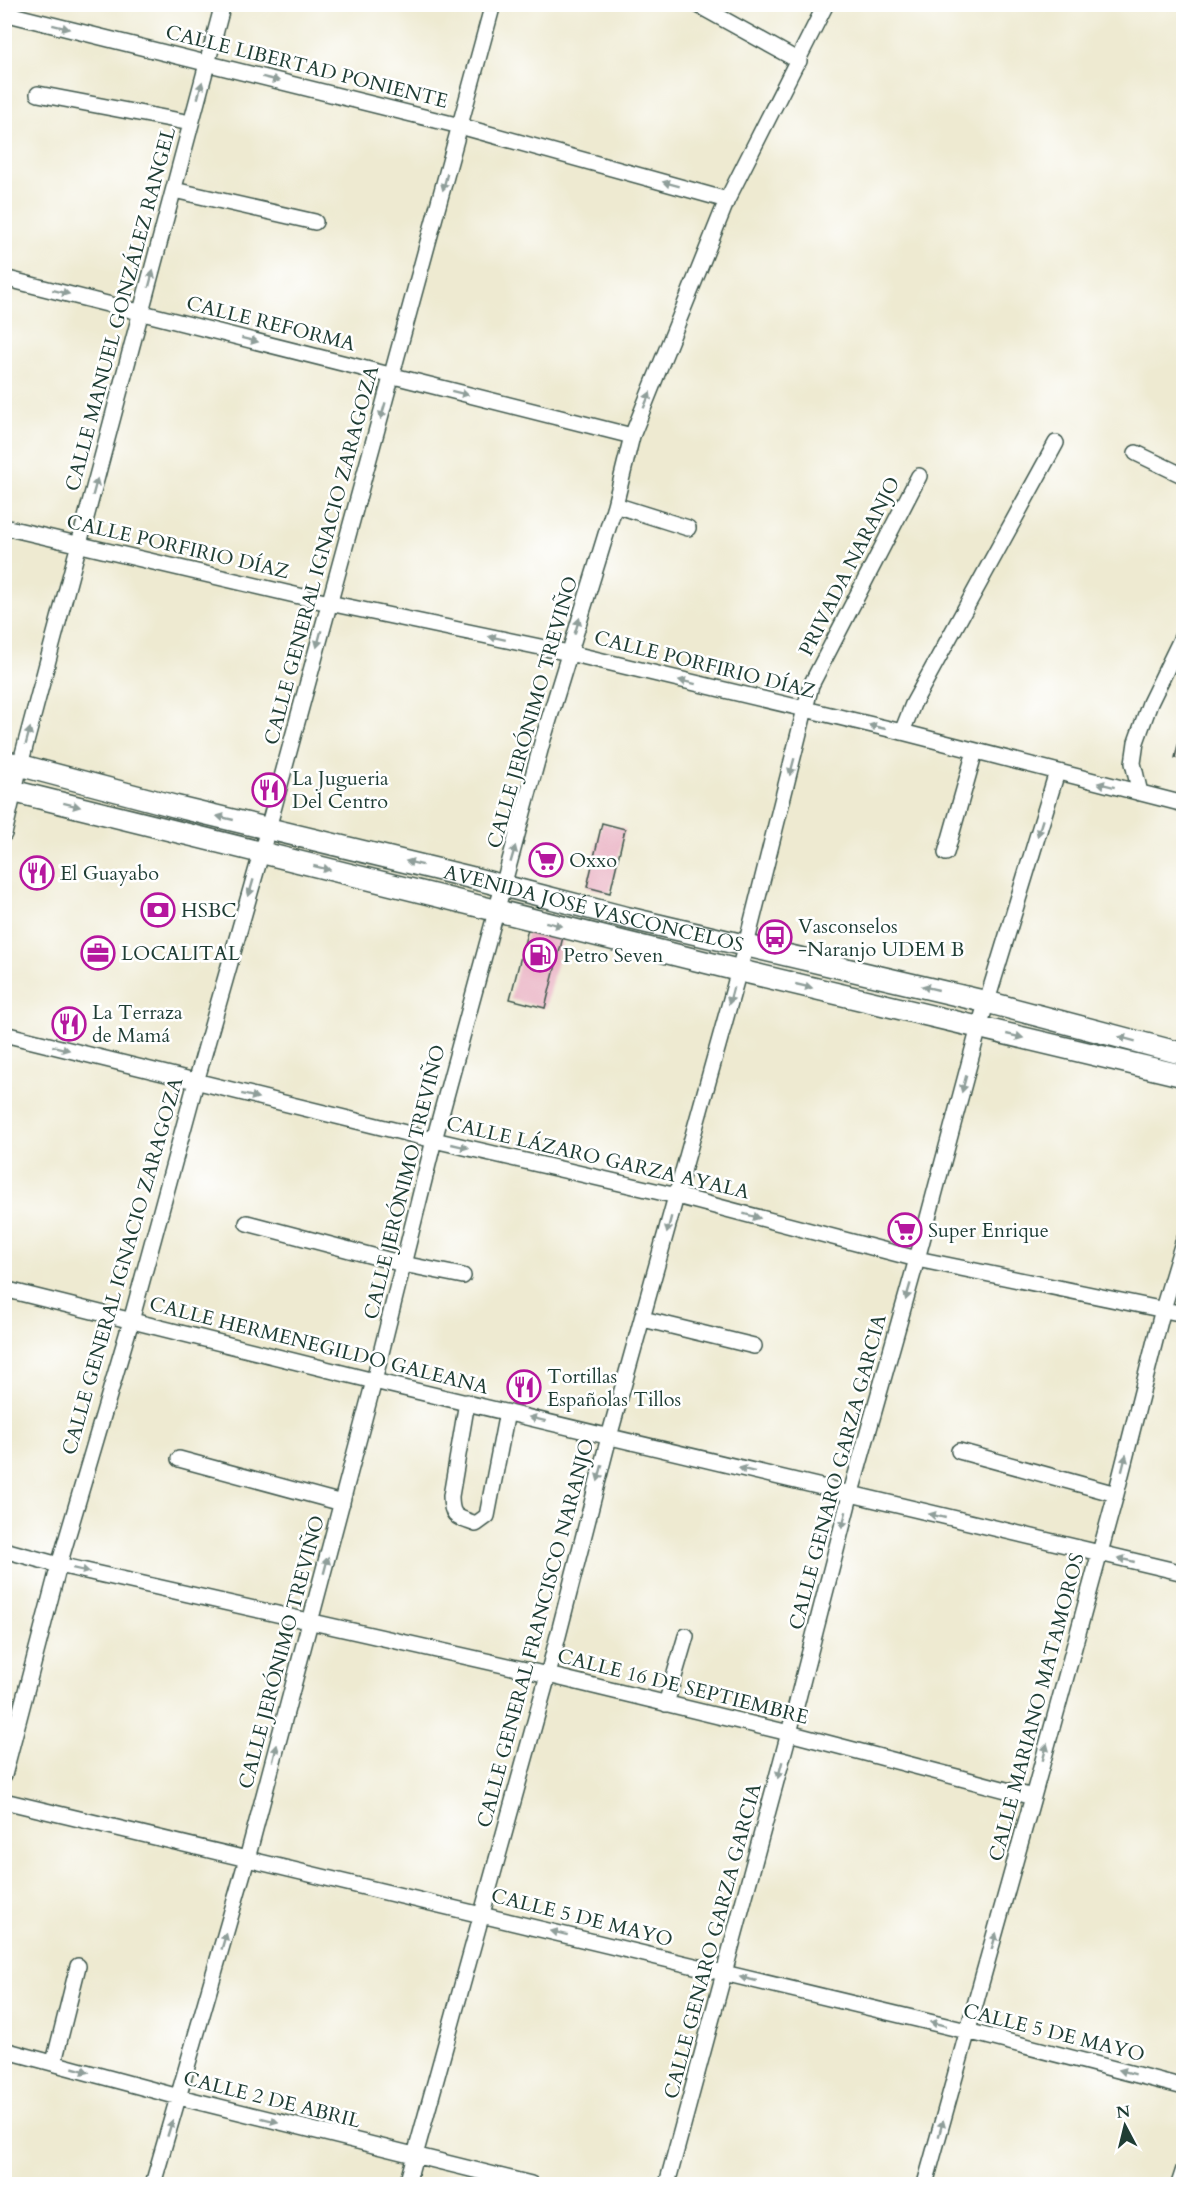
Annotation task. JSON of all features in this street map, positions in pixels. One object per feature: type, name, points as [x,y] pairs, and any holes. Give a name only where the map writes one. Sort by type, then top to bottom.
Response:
[{"type":"main road","name":"AVENIDA JOSÉ VASCONCELOS","points":[[12,763],[174,806],[624,917],[987,1002],[1184,1054]]},
{"type":"main road","name":"AVENIDA JOSÉ VASCONCELOS","points":[[10,791],[737,970],[1184,1076]]},
{"type":"street","name":"CALLE MANUEL GONZÁLEZ RANGEL","points":[[4,834],[12,763],[80,545],[224,4]]},
{"type":"street","name":"CALLE GENERAL IGNACIO ZARAGOZA","points":[[4,1775],[59,1565],[131,1321],[261,854],[493,4]]},
{"type":"street","points":[[696,4],[799,61]]},
{"type":"street","name":"CALLE JERÓNIMO TREVIÑO","points":[[153,2184],[247,1859],[374,1381],[434,1140],[543,739],[615,505],[632,436],[727,200],[826,4]]},
{"type":"street","name":"CALLE LIBERTAD PONIENTE","points":[[4,13],[460,126],[727,200]]},
{"type":"street","points":[[38,94],[191,123]]},
{"type":"street","points":[[174,190],[315,222]]},
{"type":"street","name":"CALLE REFORMA","points":[[4,278],[632,436]]},
{"type":"street","points":[[902,732],[913,704],[1056,443]]},
{"type":"street","points":[[1136,453],[1184,476]]},
{"type":"street","name":"PRIVADA NARANJO","points":[[806,711],[812,686],[919,476]]},
{"type":"street","points":[[615,505],[688,528]]},
{"type":"street","name":"CALLE PORFIRIO DÍAZ","points":[[4,526],[329,603],[569,653],[902,732],[1184,804]]},
{"type":"street","points":[[1140,793],[1133,763],[1136,742],[1150,703],[1184,633]]},
{"type":"street","name":"CALLE GENERAL FRANCISCO NARANJO","points":[[407,2184],[548,1675],[609,1437],[677,1196],[737,970],[746,945],[806,711]]},
{"type":"street","points":[[946,853],[975,751]]},
{"type":"street","name":"CALLE GENARO GARZA GARCIA","points":[[667,2184],[725,1974],[850,1496],[979,1027],[1057,772]]},
{"type":"street","name":"CALLE LÁZARO GARZA AYALA","points":[[4,1034],[434,1140],[677,1196],[917,1259],[1184,1314]]},
{"type":"street","points":[[247,1223],[403,1264],[463,1276]]},
{"type":"street","name":"CALLE MARIANO MATAMOROS","points":[[925,2184],[1033,1797],[1116,1494],[1163,1309],[1184,1239]]},
{"type":"street","name":"CALLE HERMENEGILDO GALEANA","points":[[4,1288],[374,1381],[850,1496],[1184,1573]]},
{"type":"street","points":[[643,1319],[754,1347]]},
{"type":"street","points":[[467,1402],[451,1496],[451,1510],[456,1517],[476,1524],[487,1516],[507,1412]]},
{"type":"street","points":[[959,1451],[1116,1494]]},
{"type":"street","points":[[179,1459],[342,1503]]},
{"type":"street","name":"CALLE 16 DE SEPTIEMBRE","points":[[4,1550],[59,1565],[548,1675],[789,1733],[1033,1797]]},
{"type":"street","points":[[666,1704],[686,1636]]},
{"type":"street","name":"CALLE 5 DE MAYO","points":[[4,1801],[967,2031],[1184,2087]]},
{"type":"street","points":[[54,2062],[78,1966]]},
{"type":"street","name":"CALLE 2 DE ABRIL","points":[[4,2050],[179,2097],[531,2184]]},
{"type":"street","points":[[1179,2184],[1184,2169]]},
{"type":"building","points":[[1184,723],[1184,760],[1175,758]]},
{"type":"building","name":"Oxxo","points":[[602,823],[625,829],[610,893],[587,887]]},
{"type":"building","name":"Petro Seven","points":[[528,929],[563,937],[545,1008],[510,999]]},
{"type":"place","name":"La Jugueria Del Centro","points":[[269,790]]},
{"type":"place","name":"Oxxo","points":[[546,860]]},
{"type":"place","name":"El Guayabo","points":[[37,873]]},
{"type":"place","name":"HSBC","points":[[158,910]]},
{"type":"place","name":"Vasconselos -Naranjo UDEM B","points":[[775,937]]},
{"type":"place","name":"LOCALITAL","points":[[98,953]]},
{"type":"place","name":"Petro Seven","points":[[540,955]]},
{"type":"place","name":"La Terraza de Mamá","points":[[69,1024]]},
{"type":"place","name":"Super Enrique","points":[[905,1230]]},
{"type":"place","name":"Tortillas Españolas Tillos","points":[[524,1387]]}]
